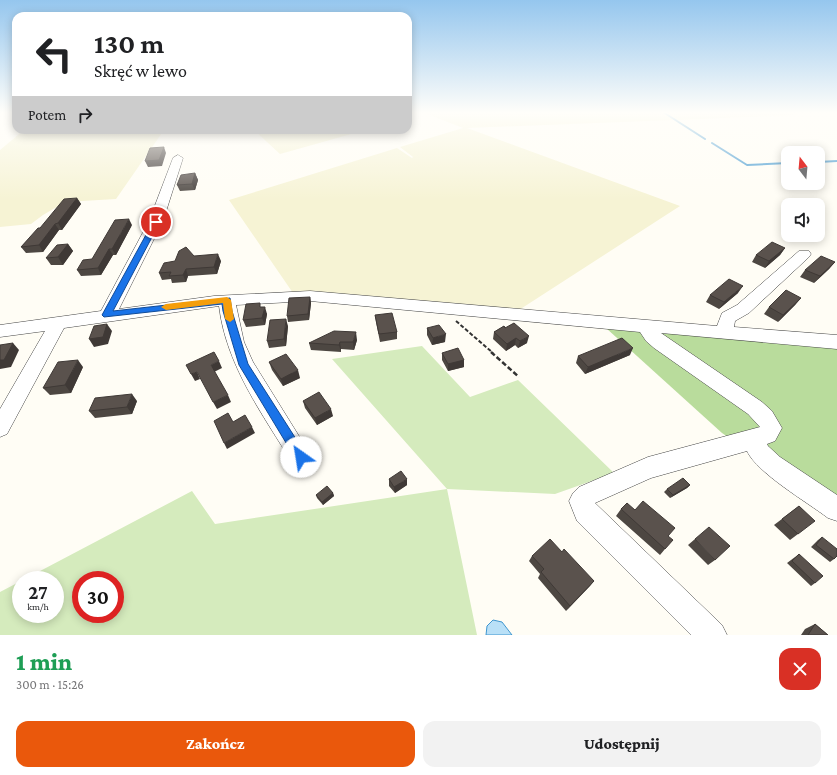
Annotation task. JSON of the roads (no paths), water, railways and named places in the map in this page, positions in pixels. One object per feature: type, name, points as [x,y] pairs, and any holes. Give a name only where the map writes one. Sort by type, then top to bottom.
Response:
[{"type":"street","points":[[107,315],[156,222],[178,158]]},
{"type":"street","points":[[727,333],[725,324],[728,317],[743,309],[804,254]]},
{"type":"street","points":[[0,331],[107,315],[227,300],[310,296],[646,327],[837,342]]},
{"type":"street","points":[[227,300],[227,311],[244,365],[301,457]]},
{"type":"street","points":[[0,428],[59,322]]},
{"type":"street","points":[[646,327],[652,336],[660,343],[756,408],[765,417],[771,428],[767,434],[755,439],[648,468],[587,495],[581,502],[586,512],[712,635]]},
{"type":"street","points":[[755,439],[758,451],[772,464],[837,510]]},
{"type":"water","points":[[493,620],[502,622],[512,635],[486,635],[487,626]]},
{"type":"waterway","points":[[712,143],[747,165],[781,163]]},
{"type":"waterway","points":[[825,162],[837,161]]}]
